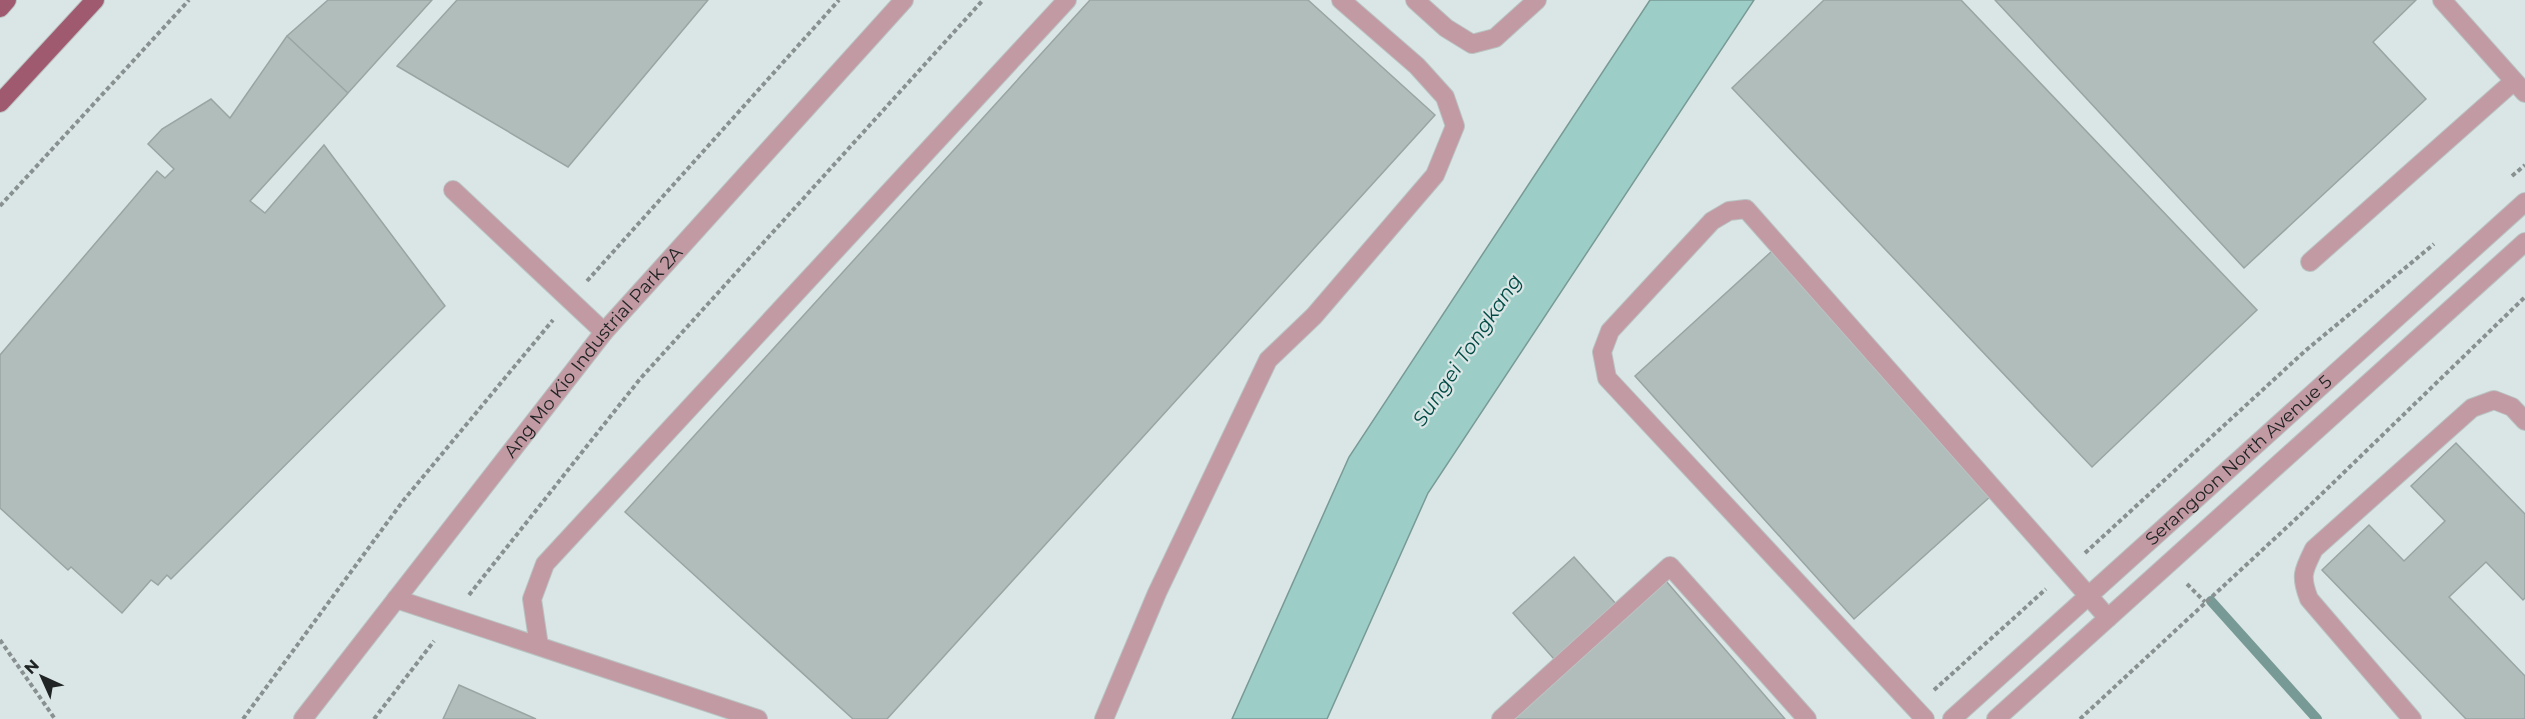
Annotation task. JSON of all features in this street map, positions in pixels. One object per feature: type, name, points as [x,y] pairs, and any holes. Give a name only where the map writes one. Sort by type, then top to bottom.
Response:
[{"type":"main road","points":[[0,8],[7,0]]},
{"type":"main road","points":[[0,103],[95,0]]},
{"type":"street","name":"Ang Mo Kio Industrial Park 2A","points":[[303,719],[604,332],[904,0]]},
{"type":"street","points":[[539,646],[532,598],[545,564],[1067,0]]},
{"type":"street","points":[[1104,719],[1156,593],[1268,360],[1329,300],[1435,174],[1455,126],[1445,97],[1417,66],[1341,0]]},
{"type":"street","points":[[1415,0],[1446,28],[1472,44],[1496,38],[1537,0]]},
{"type":"street","points":[[2310,262],[2519,87],[2442,0]]},
{"type":"street","points":[[453,190],[604,332]]},
{"type":"street","name":"Serangoon North Avenue 5","points":[[1952,719],[2525,202]]},
{"type":"street","points":[[1919,713],[1607,378],[1602,352],[1610,330],[1712,221],[1729,211],[1746,209],[2108,618]]},
{"type":"street","name":"Serangoon North Avenue 5","points":[[1996,719],[2525,242]]},
{"type":"street","points":[[2412,719],[2309,599],[2302,582],[2304,569],[2314,549],[2472,408],[2494,400],[2512,407],[2525,421]]},
{"type":"street","points":[[1501,719],[1670,566],[1807,719]]},
{"type":"street","points":[[396,598],[758,719]]},
{"type":"path","points":[[0,206],[189,0]]},
{"type":"path","points":[[243,719],[403,501],[570,300],[839,0]]},
{"type":"path","points":[[374,719],[640,379],[983,0]]},
{"type":"path","points":[[2509,179],[2525,165]]},
{"type":"path","points":[[1919,713],[2067,570],[2306,351],[2441,237]]},
{"type":"path","points":[[2080,719],[2300,515],[2525,297]]},
{"type":"path","points":[[0,640],[55,719]]},
{"type":"water","name":"Sungei Tongkang","points":[[1650,0],[1754,0],[1428,493],[1327,719],[1232,719],[1349,457]]},
{"type":"building","points":[[328,0],[432,0],[348,93],[287,36]]},
{"type":"building","points":[[457,0],[708,0],[568,167],[397,66]]},
{"type":"building","points":[[1090,0],[1308,0],[1435,115],[887,719],[853,719],[625,512]]},
{"type":"building","points":[[1824,0],[1961,0],[2257,310],[2092,467],[1732,88]]},
{"type":"building","points":[[1995,0],[2416,0],[2373,42],[2426,99],[2244,268]]},
{"type":"building","points":[[287,36],[348,93],[250,201],[265,213],[324,145],[445,306],[171,579],[167,575],[158,585],[151,580],[122,613],[71,567],[68,570],[0,508],[0,355],[157,171],[165,178],[174,169],[148,144],[162,129],[211,99],[230,118]]},
{"type":"building","points":[[1772,251],[1992,495],[1854,619],[1635,376]]},
{"type":"building","points":[[2456,443],[2525,514],[2525,598],[2523,600],[2486,562],[2449,597],[2525,676],[2525,719],[2466,719],[2322,570],[2369,525],[2404,561],[2445,521],[2411,486]]},
{"type":"building","points":[[1574,557],[1616,604],[1554,659],[1513,613]]},
{"type":"building","points":[[1666,581],[1785,719],[1510,719]]},
{"type":"building","points":[[459,685],[536,719],[443,719]]},
{"type":"waterway","points":[[2211,601],[2317,719]]}]
